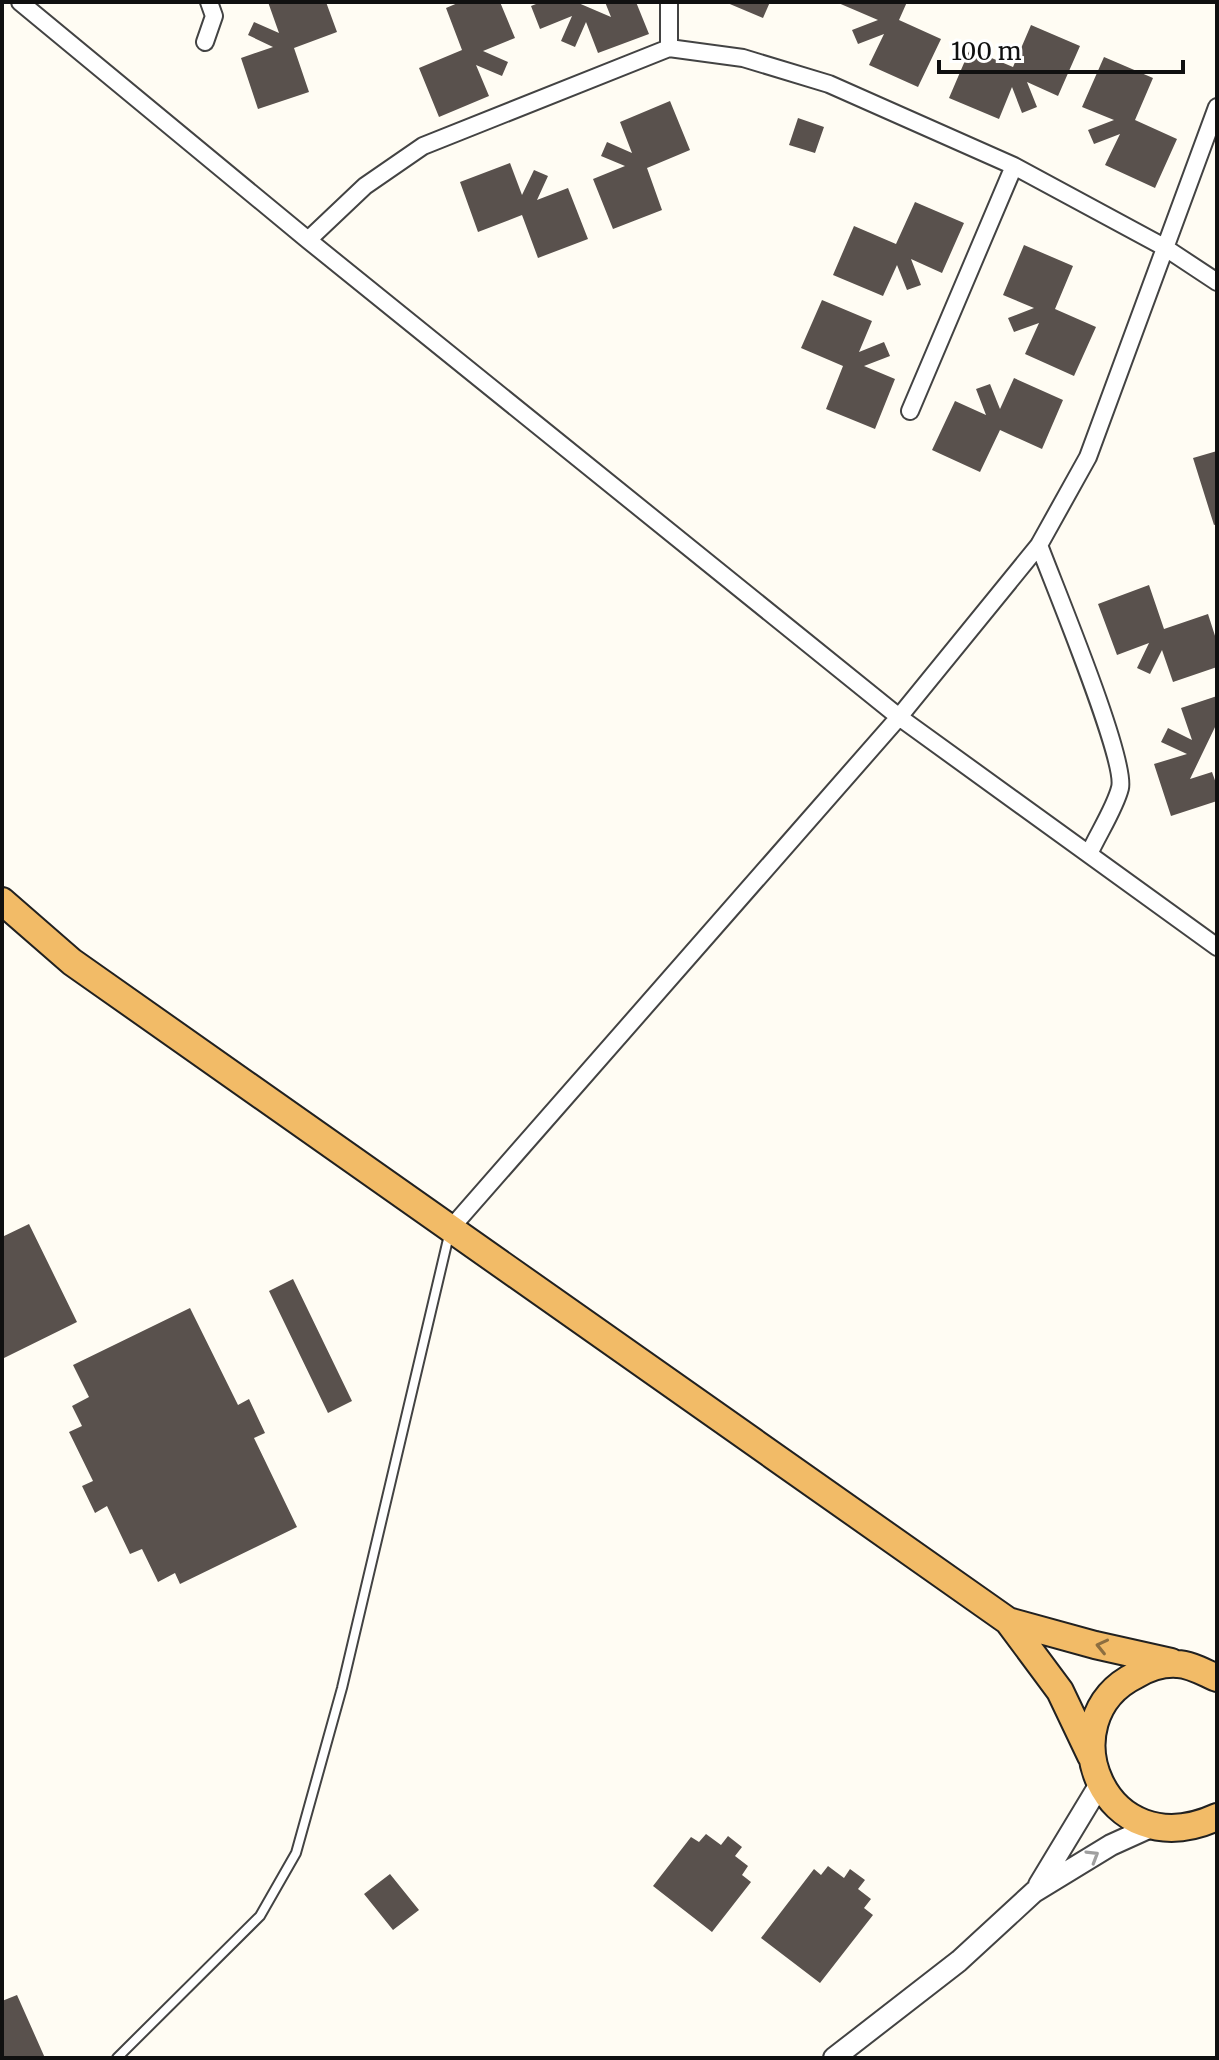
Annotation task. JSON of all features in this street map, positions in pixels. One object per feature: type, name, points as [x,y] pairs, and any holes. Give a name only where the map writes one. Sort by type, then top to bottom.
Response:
[{"type":"highway","points":[[2,901],[72,962],[1008,1621],[1060,1691],[1091,1756],[1100,1784],[1117,1808],[1141,1823],[1168,1830],[1210,1825]]},
{"type":"highway","points":[[1008,1621],[1095,1645],[1203,1668]]},
{"type":"highway","points":[[1091,1756],[1094,1726],[1106,1699],[1125,1680],[1151,1667],[1203,1668]]},
{"type":"street","points":[[20,2],[42,9],[308,240],[899,717],[1217,947]]},
{"type":"street","points":[[205,42],[214,16],[209,2]]},
{"type":"street","points":[[669,2],[669,48]]},
{"type":"street","points":[[308,240],[365,186],[423,146],[669,48],[743,58],[829,84],[1014,166],[1164,247],[1217,282]]},
{"type":"street","points":[[451,1228],[899,717],[1039,545],[1088,457],[1217,107]]},
{"type":"street","points":[[910,411],[1014,166]]},
{"type":"street","points":[[1039,545],[1120,773],[1120,787],[1089,854]]},
{"type":"street","points":[[1034,1892],[1100,1784]]},
{"type":"street","points":[[834,2058],[959,1961],[1034,1892],[1111,1845],[1153,1826]]},
{"type":"lane","points":[[117,2058],[260,1916],[296,1853],[342,1688],[451,1228]]},
{"type":"building","points":[[268,2],[326,2],[337,32],[294,48],[309,92],[258,109],[241,58],[273,47],[248,35],[254,22],[279,33]]},
{"type":"building","points":[[460,2],[500,2],[515,38],[483,51],[508,62],[502,76],[476,65],[489,96],[439,117],[419,68],[462,50],[446,8]]},
{"type":"building","points":[[541,2],[576,2],[611,17],[605,2],[636,2],[649,34],[598,53],[586,22],[575,47],[561,41],[572,16],[540,29],[531,6]]},
{"type":"building","points":[[725,2],[770,2],[763,18]]},
{"type":"building","points":[[836,2],[907,2],[899,20],[941,39],[918,87],[869,65],[884,34],[858,44],[852,30],[878,20]]},
{"type":"building","points":[[1031,25],[1080,46],[1058,96],[1027,82],[1037,107],[1022,113],[1012,87],[999,119],[949,98],[970,49],[1013,67]]},
{"type":"building","points":[[1104,57],[1153,78],[1135,120],[1177,139],[1155,188],[1105,165],[1120,134],[1094,144],[1088,130],[1114,120],[1082,107]]},
{"type":"building","points":[[670,101],[690,150],[647,168],[662,210],[613,229],[593,179],[625,166],[601,156],[607,142],[632,153],[620,122]]},
{"type":"building","points":[[798,118],[824,127],[815,153],[789,145]]},
{"type":"building","points":[[510,163],[522,195],[534,170],[548,176],[537,200],[568,188],[588,239],[538,258],[522,215],[478,232],[460,182]]},
{"type":"building","points":[[915,202],[964,223],[942,273],[911,259],[921,285],[907,290],[897,265],[883,296],[833,275],[854,226],[896,244]]},
{"type":"building","points":[[1024,245],[1073,266],[1055,309],[1096,327],[1074,376],[1025,354],[1039,323],[1014,332],[1008,318],[1034,308],[1003,295]]},
{"type":"building","points":[[822,300],[872,321],[859,352],[884,342],[890,356],[864,366],[895,379],[875,429],[826,409],[843,366],[801,348]]},
{"type":"building","points":[[1014,378],[1063,400],[1042,449],[1000,430],[980,472],[932,450],[955,401],[986,415],[976,389],[990,384],[1000,409]]},
{"type":"building","points":[[1217,451],[1217,524],[1214,525],[1193,458]]},
{"type":"building","points":[[1149,585],[1164,629],[1208,614],[1217,642],[1217,667],[1173,682],[1162,650],[1150,674],[1137,668],[1149,643],[1117,655],[1098,604]]},
{"type":"building","points":[[1217,696],[1217,723],[1190,779],[1212,772],[1217,786],[1217,801],[1171,816],[1154,764],[1187,754],[1161,742],[1168,728],[1192,740],[1181,708]]},
{"type":"building","points":[[29,1224],[77,1322],[2,1359],[2,1237]]},
{"type":"building","points":[[293,1279],[352,1401],[328,1413],[269,1291]]},
{"type":"building","points":[[190,1308],[238,1405],[249,1399],[265,1433],[254,1438],[297,1527],[180,1584],[175,1573],[158,1582],[142,1549],[130,1554],[107,1506],[95,1513],[82,1486],[93,1481],[69,1432],[82,1426],[72,1406],[89,1397],[73,1365]]},
{"type":"building","points":[[706,1834],[721,1845],[728,1836],[742,1847],[735,1856],[748,1866],[742,1875],[751,1882],[712,1932],[653,1886],[691,1837],[699,1842]]},
{"type":"building","points":[[828,1866],[844,1878],[850,1869],[865,1880],[858,1889],[871,1899],[864,1908],[873,1915],[820,1983],[761,1938],[814,1869],[821,1875]]},
{"type":"building","points":[[390,1874],[419,1910],[393,1930],[364,1894]]},
{"type":"building","points":[[17,1995],[45,2058],[2,2058],[2,2001]]}]
